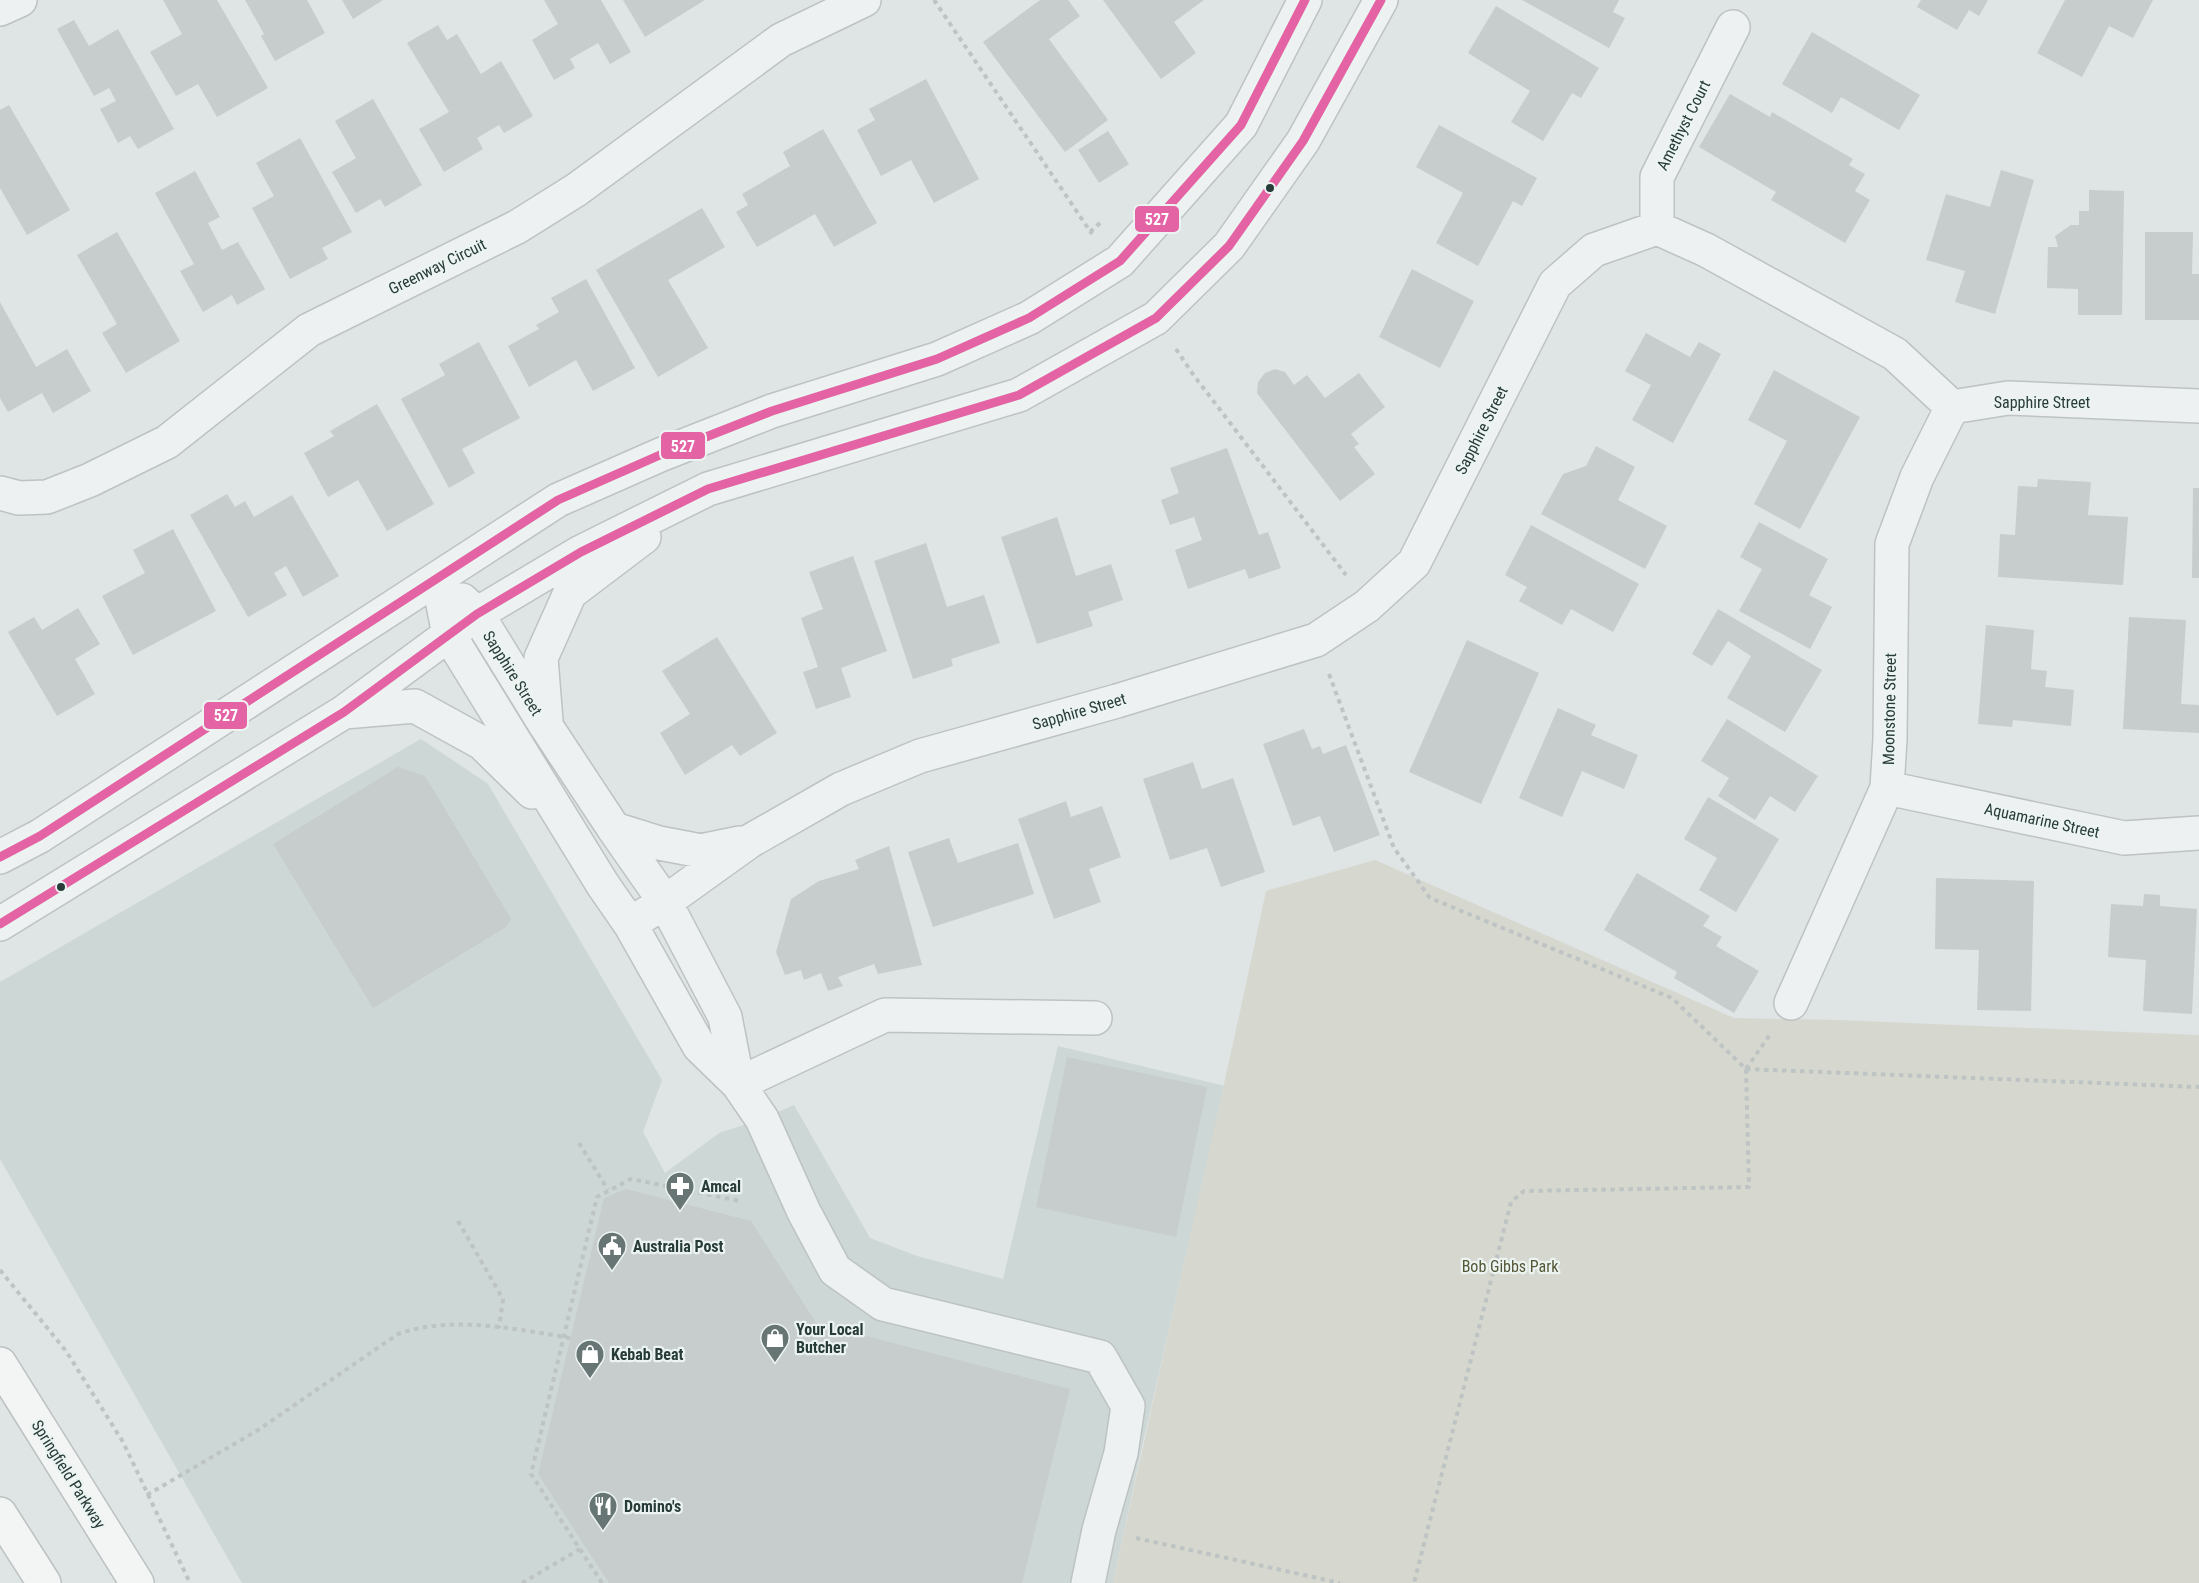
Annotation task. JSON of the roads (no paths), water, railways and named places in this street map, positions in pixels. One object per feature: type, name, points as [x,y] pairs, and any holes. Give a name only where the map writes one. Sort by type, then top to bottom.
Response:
[{"type":"main road","name":"Springfield Parkway","points":[[0,1364],[137,1583]]},
{"type":"main road","points":[[0,1514],[44,1583]]},
{"type":"street","points":[[0,9],[20,0]]},
{"type":"street","name":"Greenway Circuit","points":[[0,493],[19,498],[47,497],[90,480],[167,442],[309,330],[517,227],[576,190],[781,40],[864,0]]},
{"type":"street","points":[[0,857],[40,836],[558,500],[660,455],[772,411],[937,359],[1029,318],[1120,261],[1241,125],[1305,0]]},
{"type":"street","points":[[0,924],[344,712],[477,614],[581,552],[708,489],[1019,395],[1156,318],[1229,246],[1303,141],[1381,0]]},
{"type":"street","name":"Amethyst Court","points":[[1657,228],[1657,177],[1733,27]]},
{"type":"street","points":[[1657,228],[1706,250],[1895,354],[1952,407]]},
{"type":"street","name":"Sapphire Street","points":[[630,924],[665,902],[750,841],[841,789],[920,756],[1117,701],[1316,640],[1367,606],[1414,563],[1555,284],[1594,250],[1657,228]]},
{"type":"street","name":"Sapphire Street","points":[[1952,407],[2008,398],[2199,406]]},
{"type":"street","name":"Moonstone Street","points":[[1791,1003],[1887,788],[1890,739],[1892,544],[1917,477],[1952,407]]},
{"type":"street","points":[[546,726],[541,658],[570,593],[708,489]]},
{"type":"street","name":"Sapphire Street","points":[[438,579],[477,614],[546,726],[665,902],[725,1017],[738,1084]]},
{"type":"street","name":"Sapphire Street","points":[[438,579],[449,635],[603,885],[630,924],[699,1046],[738,1084]]},
{"type":"street","name":"Sapphire Street","points":[[344,712],[415,706],[482,743],[565,824]]},
{"type":"street","name":"Aquamarine Street","points":[[1887,788],[2124,838],[2199,833]]},
{"type":"street","name":"Sapphire Street","points":[[614,829],[659,843],[701,851],[750,841]]},
{"type":"street","points":[[1088,1583],[1099,1530],[1121,1453],[1128,1406],[1101,1357],[883,1304],[836,1270],[804,1212],[762,1119],[738,1084],[885,1015],[1095,1018]]},
{"type":"place","name":"Amcal","points":[[680,1212]]},
{"type":"place","name":"Australia Post","points":[[612,1272]]},
{"type":"place","name":"Your Local Butcher","points":[[775,1364]]},
{"type":"place","name":"Kebab Beat","points":[[590,1380]]},
{"type":"place","name":"Domino's","points":[[603,1532]]},
{"type":"park label","name":"Bob Gibbs Park","points":[[1510,1266]]}]
